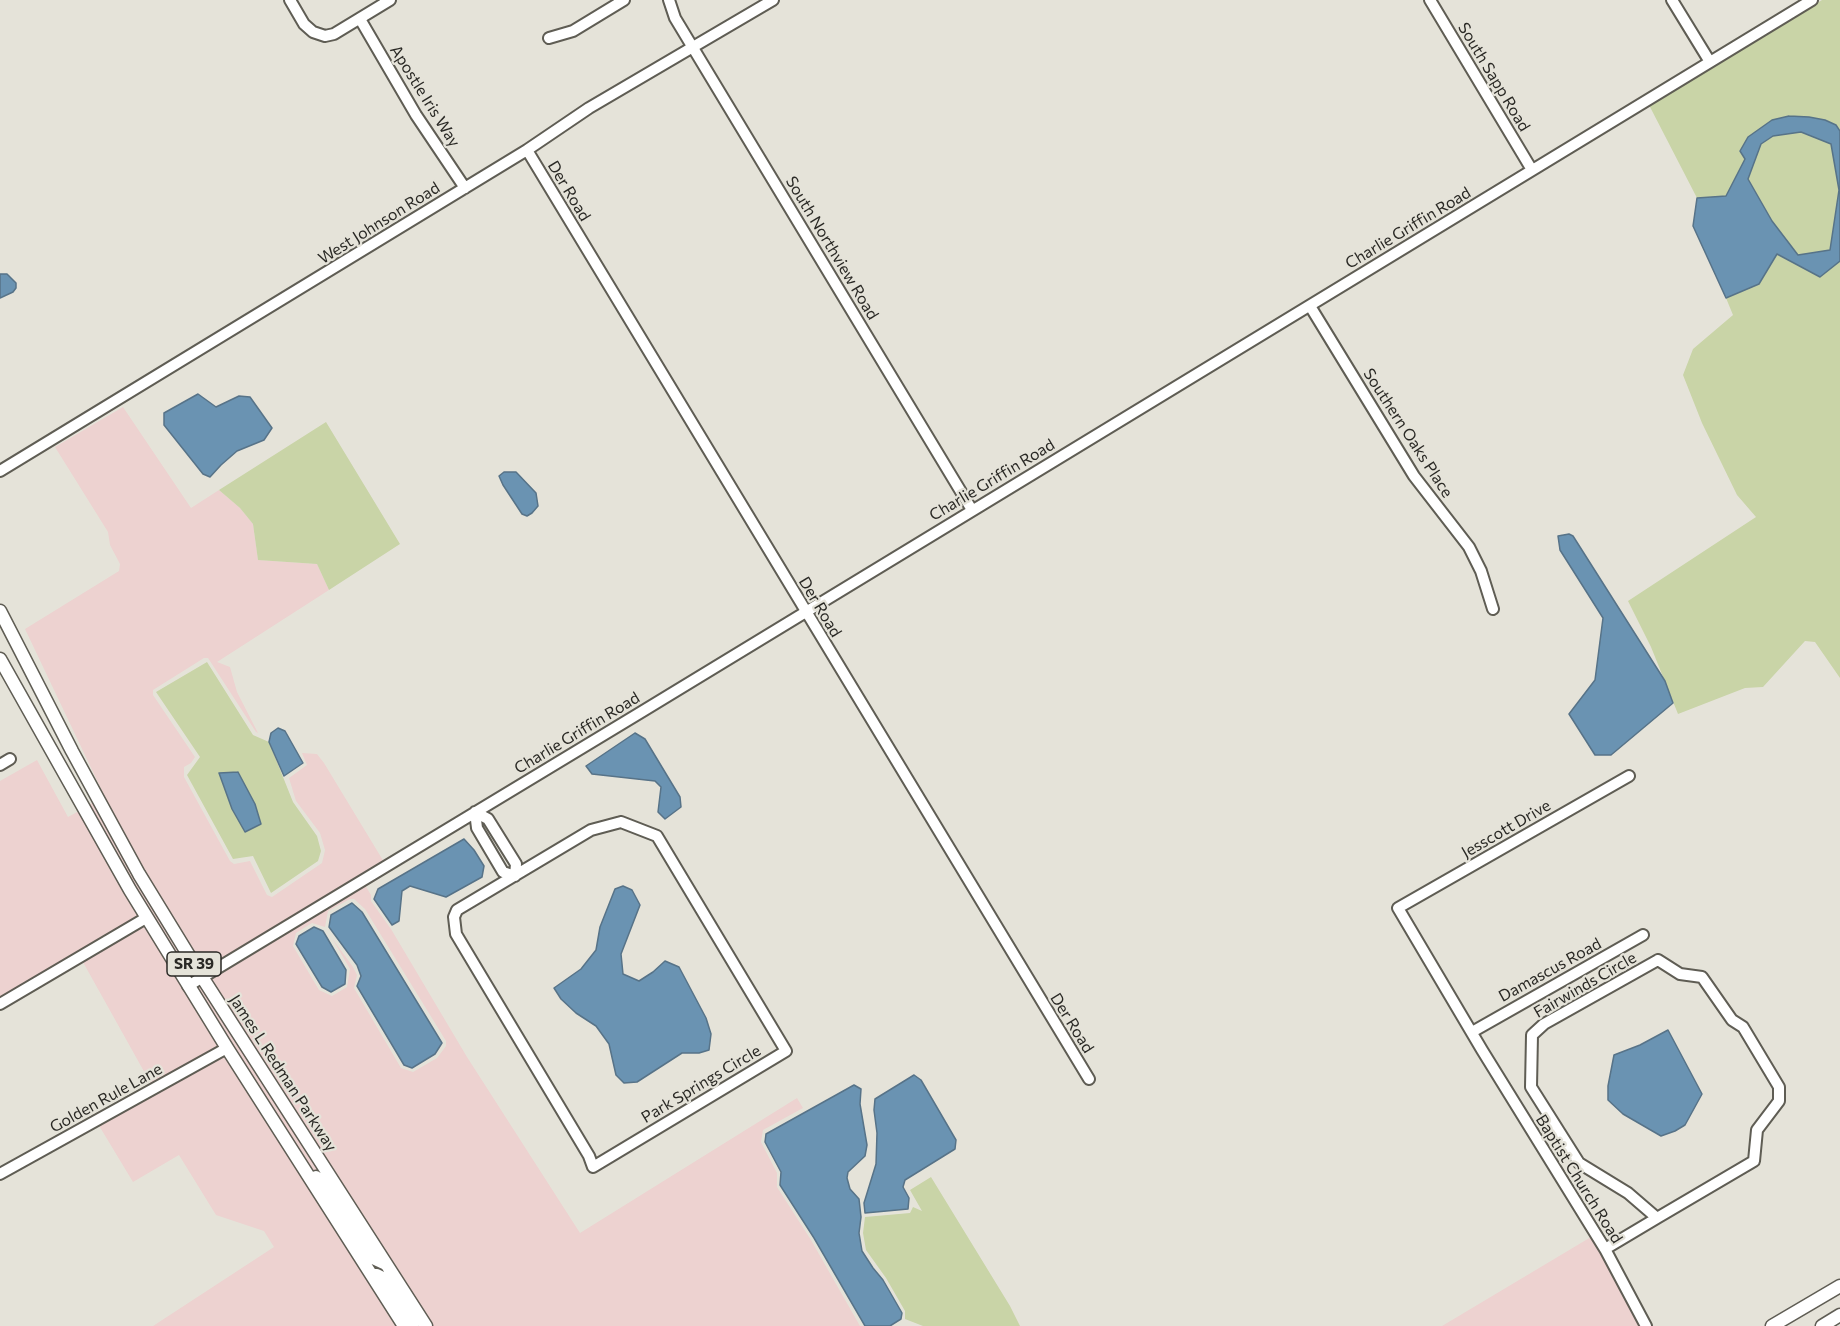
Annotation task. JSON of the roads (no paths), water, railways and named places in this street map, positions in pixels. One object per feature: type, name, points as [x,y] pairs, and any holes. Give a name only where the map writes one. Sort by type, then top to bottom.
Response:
[{"type":"main road","name":"James L Redman Parkway","points":[[0,611],[112,826],[202,977],[426,1326]]},
{"type":"main road","name":"James L Redman Parkway","points":[[0,659],[97,835],[146,918],[404,1326]]},
{"type":"main road","points":[[304,1169],[326,1187],[371,1257],[387,1264]]},
{"type":"main road","points":[[372,1275],[385,1279],[416,1326]]},
{"type":"main road","points":[[1772,1326],[1840,1286]]},
{"type":"main road","points":[[1822,1326],[1840,1315]]},
{"type":"street","points":[[290,0],[304,24],[314,32],[325,36],[334,34],[390,0]]},
{"type":"street","points":[[549,38],[573,32],[624,0]]},
{"type":"street","name":"South Northview Road","points":[[669,0],[675,18],[972,510]]},
{"type":"street","name":"West Johnson Road","points":[[0,471],[527,150],[589,108],[773,0]]},
{"type":"street","name":"South Sapp Road","points":[[1430,0],[1532,170]]},
{"type":"street","points":[[1672,0],[1710,62]]},
{"type":"street","name":"Charlie Griffin Road","points":[[188,986],[1812,0]]},
{"type":"street","name":"Apostle Iris Way","points":[[360,19],[416,115],[465,188]]},
{"type":"street","name":"Der Road","points":[[527,150],[1089,1079]]},
{"type":"street","name":"Southern Oaks Place","points":[[1310,306],[1414,476],[1469,547],[1481,571],[1493,609]]},
{"type":"street","name":"Jesscott Drive","points":[[1398,908],[1629,776]]},
{"type":"street","points":[[476,812],[488,819],[516,864],[516,876]]},
{"type":"street","name":"Park Springs Circle","points":[[621,822],[657,836],[786,1051],[593,1167],[589,1156],[456,934],[454,916],[457,910],[516,876],[591,830],[621,822]]},
{"type":"street","name":"Baptist Church Road","points":[[1398,908],[1482,1050],[1605,1249],[1646,1326]]},
{"type":"street","points":[[0,1004],[146,918]]},
{"type":"street","name":"Damascus Road","points":[[1472,1032],[1643,935]]},
{"type":"street","name":"Fairwinds Circle","points":[[1605,1249],[1754,1161],[1757,1130],[1779,1101],[1779,1087],[1743,1028],[1732,1020],[1702,977],[1680,974],[1658,960],[1544,1024],[1532,1035],[1531,1087],[1579,1162],[1628,1193],[1657,1218]]},
{"type":"street","name":"Golden Rule Lane","points":[[0,1174],[227,1048]]},
{"type":"water","points":[[1789,116],[1809,117],[1825,120],[1836,125],[1840,131],[1840,261],[1820,277],[1777,254],[1759,284],[1726,298],[1693,226],[1697,198],[1726,196],[1745,159],[1740,151],[1748,137],[1772,120]],"holes":[[[1801,132],[1831,144],[1839,190],[1830,250],[1798,255],[1772,221],[1748,179],[1761,144],[1773,136]]]},
{"type":"water","points":[[0,274],[7,274],[16,283],[16,288],[13,292],[0,298]]},
{"type":"water","points":[[198,394],[216,407],[239,396],[250,397],[272,428],[264,440],[237,451],[210,477],[203,474],[164,425],[164,413]]},
{"type":"water","points":[[504,472],[516,472],[536,493],[538,506],[527,516],[522,514],[503,485],[499,476]]},
{"type":"water","points":[[1569,534],[1573,536],[1665,681],[1673,703],[1611,755],[1595,755],[1569,714],[1595,680],[1603,618],[1560,550],[1558,536]]},
{"type":"water","points":[[278,728],[285,731],[303,763],[284,776],[269,742],[271,733]]},
{"type":"water","points":[[635,733],[645,739],[680,797],[681,807],[665,819],[658,812],[661,787],[655,781],[592,774],[586,766]]},
{"type":"water","points":[[238,772],[255,804],[261,824],[245,832],[232,809],[219,773]]},
{"type":"water","points":[[464,839],[484,866],[482,877],[446,897],[410,886],[402,891],[399,921],[392,925],[374,899],[378,889]]},
{"type":"water","points":[[623,886],[632,890],[640,905],[621,954],[623,974],[639,981],[665,961],[679,967],[706,1018],[711,1034],[709,1050],[699,1053],[682,1053],[637,1082],[624,1083],[616,1075],[609,1044],[596,1026],[576,1013],[561,999],[554,988],[581,969],[596,950],[600,927],[615,889]]},
{"type":"water","points":[[352,903],[362,912],[442,1043],[435,1054],[412,1068],[404,1065],[357,986],[361,976],[357,965],[329,927],[331,915]]},
{"type":"water","points":[[314,927],[323,931],[346,970],[345,984],[331,992],[322,987],[296,944],[299,936]]},
{"type":"water","points":[[1668,1030],[1702,1094],[1685,1125],[1661,1136],[1623,1114],[1608,1100],[1608,1086],[1614,1055],[1640,1045]]},
{"type":"water","points":[[914,1075],[921,1080],[956,1140],[955,1149],[905,1180],[903,1187],[909,1198],[908,1209],[865,1213],[864,1203],[876,1164],[875,1099]]},
{"type":"water","points":[[854,1085],[861,1089],[860,1104],[867,1145],[865,1156],[848,1172],[847,1178],[850,1189],[859,1199],[861,1217],[859,1233],[862,1251],[883,1280],[902,1313],[901,1319],[890,1326],[865,1326],[780,1185],[781,1172],[765,1142],[766,1134]]}]
